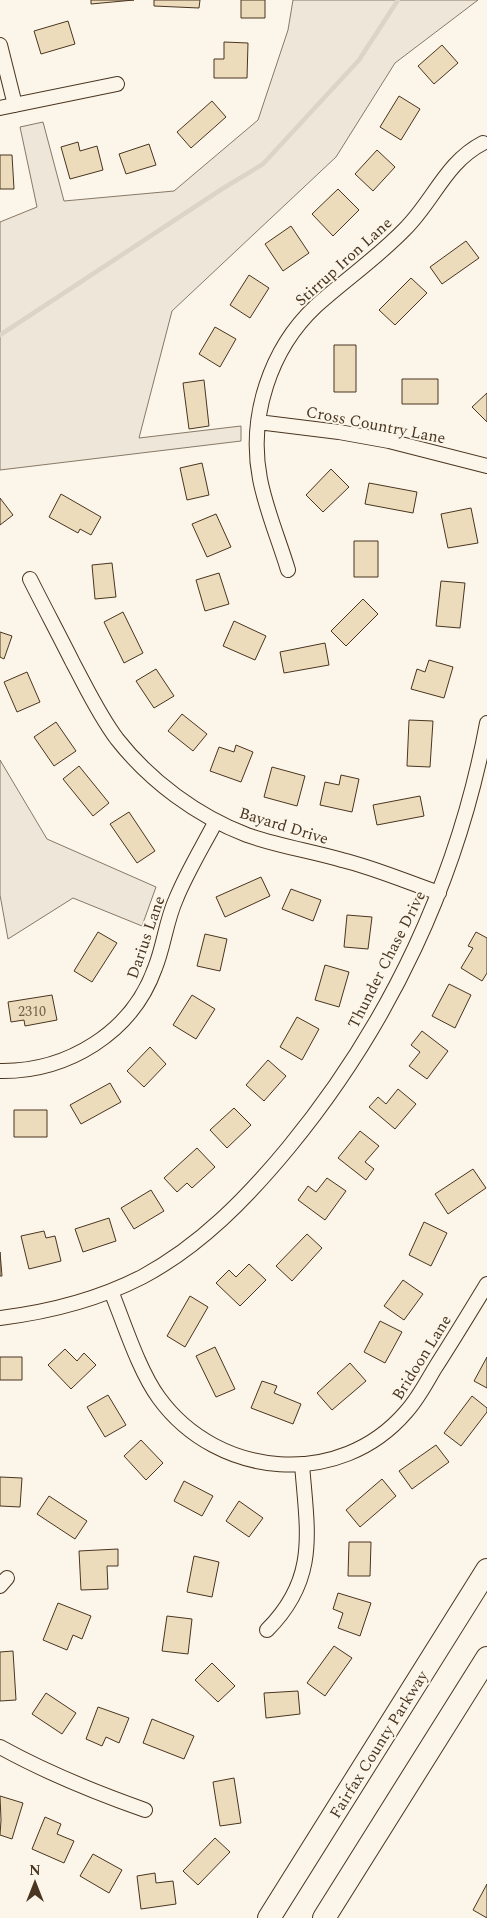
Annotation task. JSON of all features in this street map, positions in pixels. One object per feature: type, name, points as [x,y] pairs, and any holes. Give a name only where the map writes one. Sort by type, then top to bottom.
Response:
[{"type":"highway","name":"Fairfax County Parkway","points":[[268,1918],[487,1570]]},
{"type":"highway","points":[[324,1918],[487,1658]]},
{"type":"street","points":[[0,45],[14,105]]},
{"type":"street","points":[[0,108],[117,84]]},
{"type":"street","name":"Stirrup Iron Lane","points":[[288,570],[260,477],[257,449],[258,422],[263,395],[272,370],[284,346],[299,325],[316,307],[406,228],[426,205],[456,162],[468,151],[483,143]]},
{"type":"street","name":"Cross Country Lane","points":[[258,422],[339,432],[389,441],[487,466]]},
{"type":"street","name":"Bayard Drive","points":[[30,579],[96,707],[135,760],[158,781],[216,821],[247,835],[283,846],[343,860],[439,893]]},
{"type":"street","name":"Thunder Chase Drive","points":[[0,1318],[34,1314],[70,1305],[111,1291],[142,1277],[172,1259],[230,1213],[273,1167],[318,1112],[390,999],[423,932],[439,893],[469,805],[487,722]]},
{"type":"street","name":"Darius Lane","points":[[0,1071],[33,1069],[73,1056],[98,1042],[129,1013],[146,989],[155,970],[169,916],[176,898],[216,821]]},
{"type":"street","name":"Bridoon Lane","points":[[111,1291],[148,1380],[159,1398],[186,1427],[218,1448],[244,1459],[272,1465],[321,1462],[358,1449],[387,1431],[406,1413],[487,1284]]},
{"type":"street","points":[[267,1630],[280,1617],[293,1599],[302,1577],[305,1563],[307,1536],[302,1464]]},
{"type":"street","points":[[0,1748],[40,1769],[86,1789],[144,1810]]},
{"type":"shaded area","points":[[293,0],[478,0],[395,63],[336,157],[172,311],[139,438],[241,426],[241,441],[0,470],[0,222],[37,207],[20,127],[43,122],[64,201],[174,191],[258,120],[288,30]]},
{"type":"shaded area","points":[[0,760],[47,839],[156,887],[142,926],[73,898],[8,939],[0,895]]},
{"type":"building","points":[[91,0],[134,0],[91,4]]},
{"type":"building","points":[[154,0],[200,0],[199,8],[154,6]]},
{"type":"building","points":[[241,0],[265,0],[265,18],[241,18]]},
{"type":"building","points":[[68,21],[75,44],[41,54],[34,31]]},
{"type":"building","points":[[224,42],[248,43],[247,78],[214,78],[214,59],[224,59]]},
{"type":"building","points":[[442,45],[458,63],[434,84],[418,66]]},
{"type":"building","points":[[399,96],[420,109],[401,140],[380,127]]},
{"type":"building","points":[[212,101],[226,117],[191,148],[177,132]]},
{"type":"building","points":[[78,142],[80,151],[97,146],[103,170],[70,179],[61,147]]},
{"type":"building","points":[[149,144],[156,165],[126,174],[119,154]]},
{"type":"building","points":[[377,150],[395,167],[373,191],[355,174]]},
{"type":"building","points":[[0,155],[12,155],[14,189],[0,189]]},
{"type":"building","points":[[338,189],[359,210],[333,236],[312,214]]},
{"type":"building","points":[[291,226],[309,253],[283,271],[265,244]]},
{"type":"building","points":[[466,241],[479,258],[442,284],[430,267]]},
{"type":"building","points":[[249,275],[269,288],[250,318],[230,305]]},
{"type":"building","points":[[411,278],[427,293],[395,325],[379,310]]},
{"type":"building","points":[[215,327],[236,339],[220,367],[199,354]]},
{"type":"building","points":[[334,345],[356,345],[356,392],[334,392]]},
{"type":"building","points":[[402,379],[438,379],[438,404],[402,404]]},
{"type":"building","points":[[204,380],[209,426],[189,429],[183,383]]},
{"type":"building","points":[[487,393],[487,422],[472,407]]},
{"type":"building","points":[[202,463],[209,495],[187,500],[180,468]]},
{"type":"building","points":[[331,469],[349,487],[323,512],[306,495]]},
{"type":"building","points":[[369,483],[417,492],[413,513],[365,504]]},
{"type":"building","points":[[61,494],[101,517],[91,535],[80,529],[78,533],[49,517]]},
{"type":"building","points":[[0,498],[13,515],[0,525]]},
{"type":"building","points":[[471,508],[478,543],[448,548],[441,514]]},
{"type":"building","points":[[216,514],[231,547],[207,557],[192,524]]},
{"type":"building","points":[[354,541],[378,541],[378,577],[354,577]]},
{"type":"building","points":[[112,563],[116,597],[95,599],[92,565]]},
{"type":"building","points":[[219,573],[229,604],[205,611],[196,580]]},
{"type":"building","points":[[441,581],[465,583],[460,628],[436,626]]},
{"type":"building","points":[[363,599],[378,614],[346,646],[331,631]]},
{"type":"building","points":[[123,612],[143,653],[124,663],[104,622]]},
{"type":"building","points":[[234,621],[266,636],[255,660],[223,646]]},
{"type":"building","points":[[0,632],[12,636],[4,659],[0,657]]},
{"type":"building","points":[[325,643],[329,665],[284,673],[280,652]]},
{"type":"building","points":[[429,660],[453,667],[444,698],[411,689],[417,669],[425,672]]},
{"type":"building","points":[[156,669],[174,696],[154,708],[136,681]]},
{"type":"building","points":[[27,672],[40,702],[17,712],[4,682]]},
{"type":"building","points":[[182,714],[207,734],[193,751],[168,731]]},
{"type":"building","points":[[409,720],[433,721],[430,767],[407,766]]},
{"type":"building","points":[[56,722],[76,751],[54,766],[34,737]]},
{"type":"building","points":[[236,745],[253,752],[241,782],[210,771],[219,747],[234,752]]},
{"type":"building","points":[[79,766],[109,803],[93,816],[63,779]]},
{"type":"building","points":[[272,767],[305,776],[297,806],[264,797]]},
{"type":"building","points":[[341,775],[359,779],[352,812],[320,805],[325,782],[339,785]]},
{"type":"building","points":[[420,796],[424,816],[377,825],[373,805]]},
{"type":"building","points":[[129,812],[155,851],[137,863],[110,824]]},
{"type":"building","points":[[261,877],[270,896],[225,917],[216,897]]},
{"type":"building","points":[[291,889],[321,900],[313,921],[282,909]]},
{"type":"building","points":[[347,915],[372,917],[368,949],[344,947]]},
{"type":"building","points":[[98,932],[117,943],[92,982],[74,971]]},
{"type":"building","points":[[476,932],[487,938],[487,973],[482,981],[461,968],[473,948],[468,946]]},
{"type":"building","points":[[205,934],[227,939],[220,971],[197,966]]},
{"type":"building","points":[[325,965],[349,972],[339,1007],[315,1000]]},
{"type":"building","points":[[449,984],[471,995],[455,1028],[432,1016]]},
{"type":"building","points":[[52,995],[57,1020],[25,1026],[24,1020],[11,1022],[8,1002]]},
{"type":"building","points":[[192,995],[215,1009],[196,1039],[173,1025]]},
{"type":"building","points":[[297,1017],[319,1029],[302,1060],[280,1047]]},
{"type":"building","points":[[422,1031],[448,1051],[427,1079],[409,1066],[420,1052],[411,1045]]},
{"type":"building","points":[[150,1047],[166,1064],[144,1087],[127,1071]]},
{"type":"building","points":[[268,1060],[286,1076],[264,1101],[246,1085]]},
{"type":"building","points":[[110,1083],[121,1102],[81,1124],[70,1105]]},
{"type":"building","points":[[398,1089],[416,1104],[395,1129],[369,1107],[378,1097],[386,1104]]},
{"type":"building","points":[[234,1108],[251,1125],[227,1148],[210,1130]]},
{"type":"building","points":[[14,1110],[47,1110],[47,1137],[14,1137]]},
{"type":"building","points":[[360,1131],[379,1146],[365,1162],[374,1169],[366,1180],[338,1158]]},
{"type":"building","points":[[197,1148],[215,1167],[192,1188],[187,1183],[177,1192],[164,1178]]},
{"type":"building","points":[[473,1169],[486,1188],[448,1214],[435,1194]]},
{"type":"building","points":[[327,1178],[346,1191],[325,1220],[298,1200],[308,1186],[316,1192]]},
{"type":"building","points":[[151,1190],[164,1211],[134,1229],[121,1208]]},
{"type":"building","points":[[109,1218],[116,1241],[83,1252],[75,1229]]},
{"type":"building","points":[[424,1222],[447,1233],[431,1266],[409,1255]]},
{"type":"building","points":[[44,1231],[46,1238],[55,1236],[61,1261],[29,1269],[21,1236]]},
{"type":"building","points":[[307,1234],[322,1248],[292,1281],[276,1266]]},
{"type":"building","points":[[0,1252],[2,1276],[0,1276]]},
{"type":"building","points":[[249,1264],[266,1280],[240,1306],[216,1283],[229,1270],[236,1277]]},
{"type":"building","points":[[403,1280],[423,1294],[404,1320],[384,1306]]},
{"type":"building","points":[[190,1296],[208,1307],[185,1347],[167,1336]]},
{"type":"building","points":[[380,1321],[402,1332],[385,1363],[364,1352]]},
{"type":"building","points":[[215,1347],[235,1389],[216,1397],[196,1356]]},
{"type":"building","points":[[65,1349],[77,1361],[84,1353],[96,1365],[71,1389],[48,1365]]},
{"type":"building","points":[[0,1357],[22,1357],[22,1380],[0,1380]]},
{"type":"building","points":[[487,1357],[487,1388],[474,1381]]},
{"type":"building","points":[[350,1363],[366,1381],[332,1410],[317,1393]]},
{"type":"building","points":[[262,1381],[277,1386],[274,1393],[301,1404],[293,1424],[251,1408]]},
{"type":"building","points":[[108,1395],[126,1425],[105,1437],[87,1407]]},
{"type":"building","points":[[472,1396],[487,1408],[487,1412],[461,1446],[444,1433]]},
{"type":"building","points":[[141,1440],[163,1463],[146,1480],[124,1456]]},
{"type":"building","points":[[436,1445],[449,1462],[412,1489],[399,1471]]},
{"type":"building","points":[[0,1477],[22,1478],[20,1507],[0,1506]]},
{"type":"building","points":[[382,1479],[396,1496],[360,1527],[346,1510]]},
{"type":"building","points":[[184,1481],[213,1496],[202,1516],[174,1501]]},
{"type":"building","points":[[49,1496],[87,1521],[75,1539],[37,1514]]},
{"type":"building","points":[[239,1501],[263,1518],[249,1537],[226,1521]]},
{"type":"building","points":[[349,1542],[371,1542],[370,1576],[348,1576]]},
{"type":"building","points":[[118,1549],[118,1566],[107,1566],[108,1589],[81,1590],[79,1551]]},
{"type":"building","points":[[194,1556],[219,1562],[212,1597],[187,1592]]},
{"type":"building","points":[[338,1593],[371,1603],[360,1636],[338,1628],[343,1613],[333,1609]]},
{"type":"building","points":[[58,1603],[91,1616],[82,1639],[73,1635],[67,1650],[43,1640]]},
{"type":"building","points":[[167,1616],[192,1619],[188,1654],[162,1651]]},
{"type":"building","points":[[334,1646],[352,1658],[325,1696],[307,1683]]},
{"type":"building","points":[[13,1651],[16,1700],[0,1701],[0,1652]]},
{"type":"building","points":[[212,1663],[235,1686],[218,1702],[195,1680]]},
{"type":"building","points":[[298,1691],[300,1714],[266,1718],[264,1693]]},
{"type":"building","points":[[46,1693],[76,1713],[62,1734],[32,1714]]},
{"type":"building","points":[[98,1707],[129,1718],[119,1743],[106,1737],[102,1746],[86,1739]]},
{"type":"building","points":[[152,1719],[194,1736],[184,1759],[143,1743]]},
{"type":"building","points":[[234,1778],[241,1823],[220,1826],[213,1782]]},
{"type":"building","points":[[0,1796],[23,1803],[12,1839],[0,1835]]},
{"type":"building","points":[[45,1817],[61,1824],[57,1834],[74,1841],[64,1863],[32,1849]]},
{"type":"building","points":[[215,1838],[230,1852],[198,1885],[183,1871]]},
{"type":"building","points":[[93,1854],[122,1870],[109,1893],[80,1876]]},
{"type":"building","points":[[155,1873],[156,1883],[173,1881],[176,1904],[141,1909],[137,1876]]},
{"type":"building","points":[[487,1884],[487,1918],[473,1910]]},
{"type":"waterway","points":[[0,335],[263,164],[359,60],[398,0]]}]
